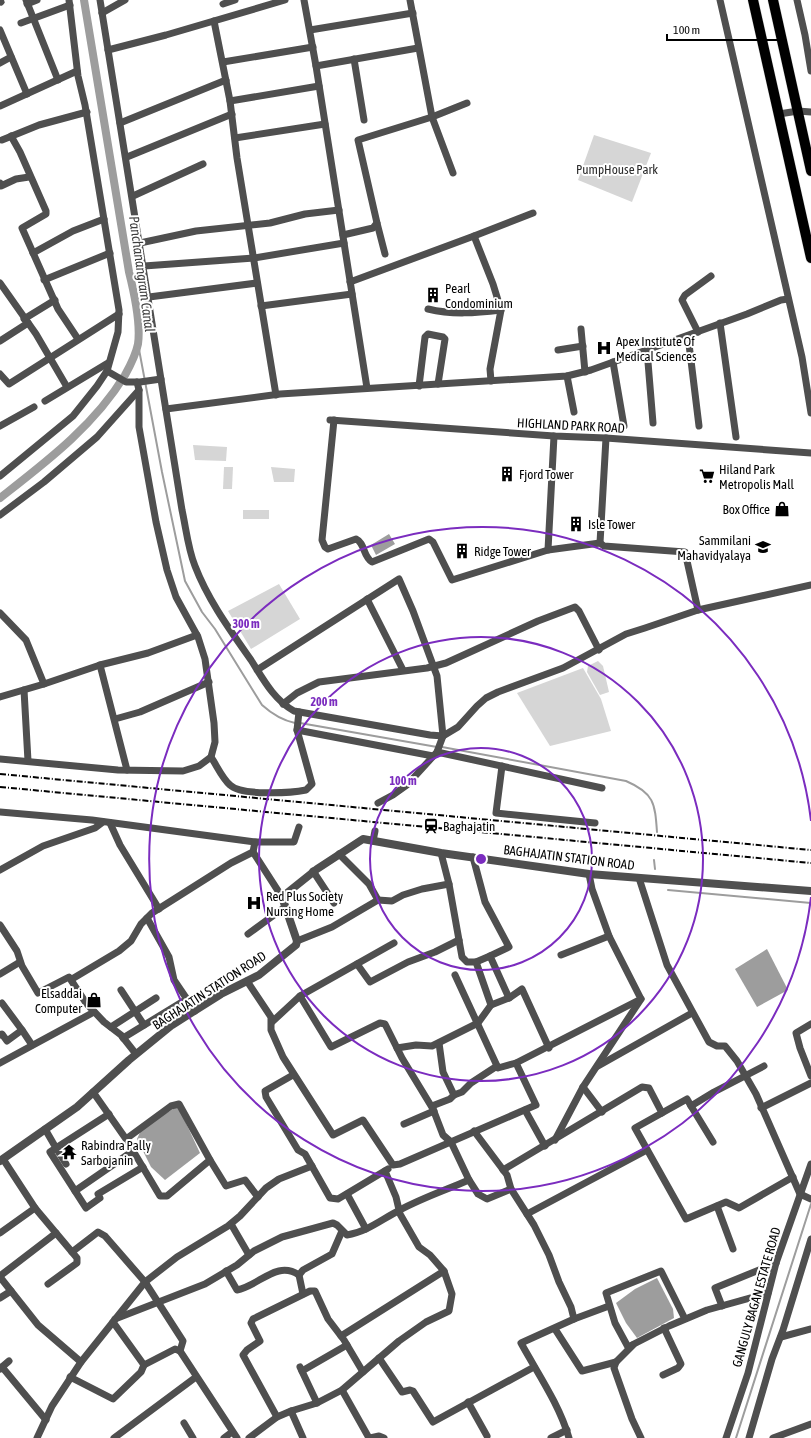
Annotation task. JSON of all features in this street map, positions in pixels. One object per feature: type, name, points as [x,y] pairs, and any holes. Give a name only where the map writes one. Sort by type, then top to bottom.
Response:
[{"type":"main road","points":[[753,0],[811,258]]},
{"type":"main road","points":[[773,0],[811,171]]},
{"type":"street","points":[[37,0],[26,2],[34,18],[58,80]]},
{"type":"street","points":[[100,0],[144,266],[157,380],[166,409],[182,510],[194,564],[204,588],[227,627],[283,704],[299,714],[443,736],[458,727],[486,698],[563,668],[599,650],[626,634],[698,610],[811,585]]},
{"type":"street","points":[[102,13],[125,0]]},
{"type":"street","points":[[223,4],[235,0]]},
{"type":"street","points":[[108,50],[214,21],[262,3],[285,0]]},
{"type":"street","points":[[304,0],[313,47],[367,388]]},
{"type":"street","points":[[410,0],[432,117],[453,173]]},
{"type":"street","points":[[720,0],[802,357],[811,413]]},
{"type":"street","points":[[796,0],[805,35],[811,71]]},
{"type":"street","points":[[21,23],[69,3],[77,72],[86,112],[119,314],[118,332],[108,363],[110,372],[126,382],[157,380]]},
{"type":"street","points":[[310,30],[413,13]]},
{"type":"street","points":[[214,21],[230,101],[257,283],[276,395]]},
{"type":"street","points":[[0,30],[26,94]]},
{"type":"street","points":[[223,62],[313,47]]},
{"type":"street","points":[[316,66],[418,48]]},
{"type":"street","points":[[0,63],[11,57]]},
{"type":"street","points":[[354,59],[364,120]]},
{"type":"street","points":[[0,106],[77,72]]},
{"type":"street","points":[[120,123],[226,80]]},
{"type":"street","points":[[230,101],[319,86]]},
{"type":"street","points":[[385,254],[358,140],[432,117],[467,103]]},
{"type":"street","points":[[779,114],[798,111],[811,112]]},
{"type":"street","points":[[2,140],[39,125],[86,112]]},
{"type":"street","points":[[127,157],[232,114]]},
{"type":"street","points":[[235,138],[325,124]]},
{"type":"street","points":[[11,136],[20,152],[46,211],[44,215],[22,227],[44,280],[63,318],[78,339]]},
{"type":"street","points":[[133,196],[203,164]]},
{"type":"street","points":[[0,184],[1,186],[16,179],[30,177]]},
{"type":"street","points":[[140,243],[196,230],[270,223],[305,214],[339,210]]},
{"type":"street","points":[[350,282],[533,213]]},
{"type":"street","points":[[33,253],[73,231],[104,219]]},
{"type":"street","points":[[343,235],[373,228],[377,223]]},
{"type":"street","points":[[474,236],[493,284],[501,310],[490,369],[491,381]]},
{"type":"street","points":[[144,266],[254,258],[344,244]]},
{"type":"street","points":[[44,280],[110,253]]},
{"type":"street","points":[[698,332],[682,300],[711,276]]},
{"type":"street","points":[[148,297],[257,283]]},
{"type":"street","points":[[1,288],[26,321],[50,357],[67,387]]},
{"type":"street","points":[[261,306],[352,294]]},
{"type":"street","points":[[0,341],[55,300]]},
{"type":"street","points":[[166,409],[276,395],[567,376],[585,372],[688,336],[781,300],[788,300]]},
{"type":"street","points":[[428,309],[444,313],[501,310]]},
{"type":"street","points":[[0,374],[9,384],[119,314]]},
{"type":"street","points":[[720,323],[736,437]]},
{"type":"street","points":[[581,328],[585,372]]},
{"type":"street","points":[[419,386],[425,337],[428,334],[443,337],[445,339],[438,384]]},
{"type":"street","points":[[688,336],[699,426]]},
{"type":"street","points":[[558,350],[583,346]]},
{"type":"street","points":[[647,350],[653,423]]},
{"type":"street","points":[[613,362],[624,426]]},
{"type":"street","points":[[45,401],[108,363]]},
{"type":"street","points":[[0,476],[73,416],[110,372]]},
{"type":"street","points":[[567,376],[574,412]]},
{"type":"street","points":[[139,382],[139,427],[165,563],[176,597],[197,635],[206,659],[215,742],[213,760],[228,784],[239,790],[284,793],[306,790],[312,784],[297,730],[299,714]]},
{"type":"street","points":[[0,515],[44,482],[98,436],[139,390]]},
{"type":"street","points":[[0,426],[34,407]]},
{"type":"street","name":"HIGHLAND PARK ROAD","points":[[548,550],[452,580],[433,542],[429,539],[372,562],[368,560],[359,541],[356,539],[328,549],[325,547],[322,540],[332,420],[811,453]]},
{"type":"street","points":[[554,436],[548,550],[600,543],[604,546],[685,552],[698,610]]},
{"type":"street","points":[[600,543],[606,438]]},
{"type":"street","points":[[257,670],[399,579],[413,610],[434,666],[438,681],[443,736],[441,745],[435,754],[408,785],[378,803]]},
{"type":"street","points":[[367,599],[403,670]]},
{"type":"street","points":[[283,704],[297,693],[319,682],[446,663],[538,621],[575,607],[579,611],[599,650]]},
{"type":"street","points":[[0,613],[26,640],[44,684]]},
{"type":"street","points":[[0,696],[44,684],[100,665],[148,653],[197,635]]},
{"type":"street","points":[[100,665],[127,770]]},
{"type":"street","points":[[115,719],[140,712],[209,682]]},
{"type":"street","points":[[24,690],[28,761]]},
{"type":"street","points":[[297,730],[502,766],[602,788]]},
{"type":"street","points":[[0,759],[127,770],[183,771],[213,760]]},
{"type":"street","points":[[502,766],[496,813],[595,822]]},
{"type":"street","points":[[0,812],[107,822],[255,842],[294,842],[298,827]]},
{"type":"street","points":[[0,870],[43,846],[82,833],[107,822]]},
{"type":"street","points":[[107,822],[158,909]]},
{"type":"street","points":[[373,840],[375,831]]},
{"type":"street","name":"BAGHAJATIN STATION ROAD","points":[[282,897],[313,872],[363,839],[442,853],[589,874],[811,891]]},
{"type":"street","points":[[255,842],[253,852],[282,897],[297,942],[332,927],[378,900],[392,901],[403,895],[422,889],[450,884]]},
{"type":"street","points":[[72,980],[119,951],[131,941],[147,918],[158,909],[231,863],[253,852]]},
{"type":"street","points":[[442,853],[450,884],[462,957],[467,962],[476,962],[509,947],[485,902],[473,857]]},
{"type":"street","points":[[339,854],[369,884],[378,900]]},
{"type":"street","points":[[313,872],[334,903]]},
{"type":"street","points":[[589,874],[592,889],[609,936],[641,999]]},
{"type":"street","points":[[639,878],[667,965],[692,1013],[709,1042],[717,1046],[725,1046],[737,1061],[744,1076],[756,1094],[800,1194],[809,1199]]},
{"type":"street","points":[[248,934],[285,907]]},
{"type":"street","points":[[147,918],[169,957],[174,980],[195,1011]]},
{"type":"street","points":[[0,925],[17,951],[20,962],[38,994],[69,977],[86,1003],[123,1038],[136,1054]]},
{"type":"street","points":[[561,955],[609,936]]},
{"type":"street","points":[[357,964],[370,982],[408,962],[435,952],[459,940]]},
{"type":"street","name":"BAGHAJATIN STATION ROAD","points":[[1,1160],[77,1107],[136,1054],[172,1025],[259,975],[296,945],[297,942]]},
{"type":"street","points":[[272,1022],[300,996],[394,942]]},
{"type":"street","points":[[490,956],[509,998]]},
{"type":"street","points":[[0,974],[20,962]]},
{"type":"street","points":[[476,962],[491,1005]]},
{"type":"street","points":[[455,975],[497,1066]]},
{"type":"street","points":[[247,981],[271,1017],[271,1030],[293,1075],[333,1135],[363,1120],[393,1165]]},
{"type":"street","points":[[397,1048],[416,1045],[432,1046],[439,1043],[478,1023],[491,1005],[509,998],[522,989],[549,1048]]},
{"type":"street","points":[[120,990],[144,1025]]},
{"type":"street","points":[[300,996],[331,1047],[383,1022],[433,1108],[443,1135],[451,1142],[469,1180],[478,1194],[487,1199],[511,1189]]},
{"type":"street","points":[[111,1027],[156,998]]},
{"type":"street","points":[[123,1038],[187,999]]},
{"type":"street","points":[[404,1124],[450,1099],[454,1095],[462,1092],[471,1083],[497,1066],[498,1068],[516,1063],[549,1048],[641,999]]},
{"type":"street","points":[[555,1140],[583,1087],[641,999]]},
{"type":"street","points":[[2,1003],[32,1046]]},
{"type":"street","points":[[0,1063],[94,1012]]},
{"type":"street","points":[[596,1068],[692,1013]]},
{"type":"street","points":[[811,1024],[796,1033],[811,1076]]},
{"type":"street","points":[[0,1035],[2,1034],[7,1041],[22,1030]]},
{"type":"street","points":[[439,1043],[443,1072],[454,1095]]},
{"type":"street","points":[[293,1075],[265,1091],[265,1094],[298,1150],[305,1154],[330,1198],[338,1199],[393,1165],[400,1164],[536,1105],[516,1063]]},
{"type":"street","points":[[691,1106],[764,1066]]},
{"type":"street","points":[[761,1108],[811,1083]]},
{"type":"street","points":[[503,1170],[646,1086],[649,1088],[662,1113]]},
{"type":"street","points":[[583,1087],[602,1112]]},
{"type":"street","points":[[93,1092],[134,1151],[160,1196],[163,1197],[210,1160]]},
{"type":"street","points":[[713,1142],[687,1099],[635,1128],[686,1219],[729,1202],[739,1208],[793,1177]]},
{"type":"street","points":[[126,1139],[171,1106],[179,1104],[226,1186],[245,1180],[258,1197]]},
{"type":"street","points":[[525,1110],[545,1146]]},
{"type":"street","points":[[108,1114],[50,1152],[86,1208],[100,1198],[98,1194],[143,1167]]},
{"type":"street","points":[[44,1130],[66,1164]]},
{"type":"street","points":[[474,1131],[503,1170],[511,1189],[550,1255],[558,1282],[571,1307],[574,1319]]},
{"type":"street","points":[[527,1214],[647,1150]]},
{"type":"street","points":[[75,1191],[134,1151]]},
{"type":"street","points":[[1,1160],[35,1208],[77,1258],[77,1263],[48,1284]]},
{"type":"street","name":"GANGULY BAGAN ESTATE ROAD","points":[[726,1438],[748,1373],[776,1263],[811,1164]]},
{"type":"street","points":[[37,1438],[70,1377],[145,1282],[177,1257],[216,1235],[231,1224],[258,1197],[279,1179],[312,1166]]},
{"type":"street","points":[[249,1438],[277,1418],[291,1411],[318,1403],[342,1390],[385,1351],[426,1322],[449,1311],[452,1294],[444,1271],[430,1255],[419,1247],[399,1210],[385,1171]]},
{"type":"street","points":[[114,1320],[205,1284],[249,1255],[282,1237],[333,1223],[338,1224],[346,1235],[366,1229],[399,1210],[469,1180]]},
{"type":"street","points":[[346,1194],[366,1229]]},
{"type":"street","points":[[717,1206],[733,1249]]},
{"type":"street","points":[[0,1233],[35,1208]]},
{"type":"street","points":[[231,1224],[249,1255]]},
{"type":"street","points":[[303,1294],[300,1276],[303,1270],[332,1254],[342,1231]]},
{"type":"street","points":[[72,1252],[98,1232],[102,1233],[145,1282],[159,1301],[169,1321],[183,1341],[180,1351]]},
{"type":"street","points":[[56,1233],[0,1276],[38,1325],[81,1362]]},
{"type":"street","points":[[749,1438],[772,1359],[781,1337],[811,1239]]},
{"type":"street","points":[[722,1306],[715,1288],[776,1263]]},
{"type":"street","points":[[226,1271],[238,1290],[282,1270],[292,1270],[300,1276]]},
{"type":"street","points":[[341,1336],[444,1271]]},
{"type":"street","points":[[685,1319],[661,1271],[606,1293],[609,1306],[628,1347],[685,1319],[722,1306],[768,1293]]},
{"type":"street","points":[[0,1298],[11,1290]]},
{"type":"street","points":[[277,1418],[243,1355],[247,1350],[260,1341],[251,1323],[252,1319],[303,1294],[310,1291],[315,1291],[328,1319],[347,1345],[363,1372]]},
{"type":"street","points":[[569,1438],[567,1430],[551,1396],[520,1343],[555,1329],[574,1319],[609,1306]]},
{"type":"street","points":[[114,1320],[144,1365]]},
{"type":"street","points":[[663,1375],[678,1368],[681,1364],[664,1328]]},
{"type":"street","points":[[555,1329],[582,1371],[616,1362]]},
{"type":"street","points":[[781,1337],[811,1329]]},
{"type":"street","points":[[318,1403],[301,1369],[347,1345]]},
{"type":"street","points":[[633,1345],[616,1362],[614,1368],[632,1419],[641,1438]]},
{"type":"street","points":[[70,1377],[112,1399],[141,1372],[144,1365],[175,1349],[180,1351],[234,1435],[224,1438]]},
{"type":"street","points":[[379,1358],[402,1392],[410,1390],[413,1392],[433,1422],[534,1367]]},
{"type":"street","points":[[10,1361],[1,1368],[46,1420]]},
{"type":"street","points":[[114,1438],[196,1377]]},
{"type":"street","points":[[342,1390],[370,1438],[379,1436],[384,1438]]},
{"type":"street","points":[[468,1402],[487,1436]]},
{"type":"street","points":[[291,1411],[303,1438]]},
{"type":"street","points":[[184,1423],[193,1438]]},
{"type":"street","points":[[773,1438],[811,1424]]},
{"type":"street","points":[[551,1438],[567,1430]]},
{"type":"green space","name":"PumpHouse Park","points":[[594,135],[651,153],[632,202],[578,180]]},
{"type":"green space","points":[[193,445],[227,447],[226,461],[195,460]]},
{"type":"green space","points":[[224,467],[233,467],[232,489],[223,489]]},
{"type":"green space","points":[[271,467],[295,469],[294,482],[274,482]]},
{"type":"green space","points":[[243,510],[269,510],[269,519],[243,519]]},
{"type":"green space","points":[[279,584],[300,619],[251,649],[228,611]]},
{"type":"green space","points":[[598,661],[603,666],[609,692],[600,695],[587,672],[588,666]]},
{"type":"green space","points":[[583,668],[601,699],[611,731],[550,746],[517,693]]},
{"type":"shaded area","points":[[389,534],[395,544],[376,555],[371,545]]},
{"type":"shaded area","points":[[767,949],[788,990],[757,1007],[735,969]]},
{"type":"shaded area","points":[[178,1106],[200,1153],[165,1180],[151,1167],[137,1139],[142,1128]]},
{"type":"shaded area","points":[[657,1278],[673,1309],[674,1318],[637,1338],[626,1323],[616,1303],[635,1289]]},
{"type":"waterway","name":"Panchanangram Canal","points":[[0,498],[52,457],[99,411],[125,375],[131,364],[138,344],[139,327],[84,0]]},
{"type":"waterway","points":[[138,344],[162,472],[185,581],[202,612],[215,629],[262,705],[277,716],[295,723]]},
{"type":"waterway","points":[[300,723],[437,747]]},
{"type":"waterway","points":[[442,747],[626,781],[635,785],[648,795],[654,806],[657,832]]},
{"type":"waterway","points":[[654,860],[655,869]]},
{"type":"waterway","points":[[668,890],[811,903]]},
{"type":"waterway","points":[[736,1438],[811,1204]]},
{"type":"railway","points":[[0,774],[811,850]]},
{"type":"railway","points":[[0,787],[811,863]]},
{"type":"place","name":"Pearl Condominium","points":[[433,295]]},
{"type":"place","name":"Apex Institute Of Medical Sciences","points":[[604,348]]},
{"type":"place","name":"Fjord Tower","points":[[507,474]]},
{"type":"place","name":"Hiland Park Metropolis Mall","points":[[707,476]]},
{"type":"place","name":"Box Office","points":[[782,509]]},
{"type":"place","name":"Isle Tower","points":[[576,524]]},
{"type":"place","name":"Sammilani Mahavidyalaya","points":[[763,547]]},
{"type":"place","name":"Ridge Tower","points":[[462,551]]},
{"type":"place","name":"Baghajatin","points":[[431,826]]},
{"type":"place","name":"Red Plus Society Nursing Home","points":[[254,903]]},
{"type":"place","name":"Elsaddai Computer","points":[[94,1000]]},
{"type":"place","name":"Rabindra Pally Sarbojanin","points":[[69,1152]]}]
